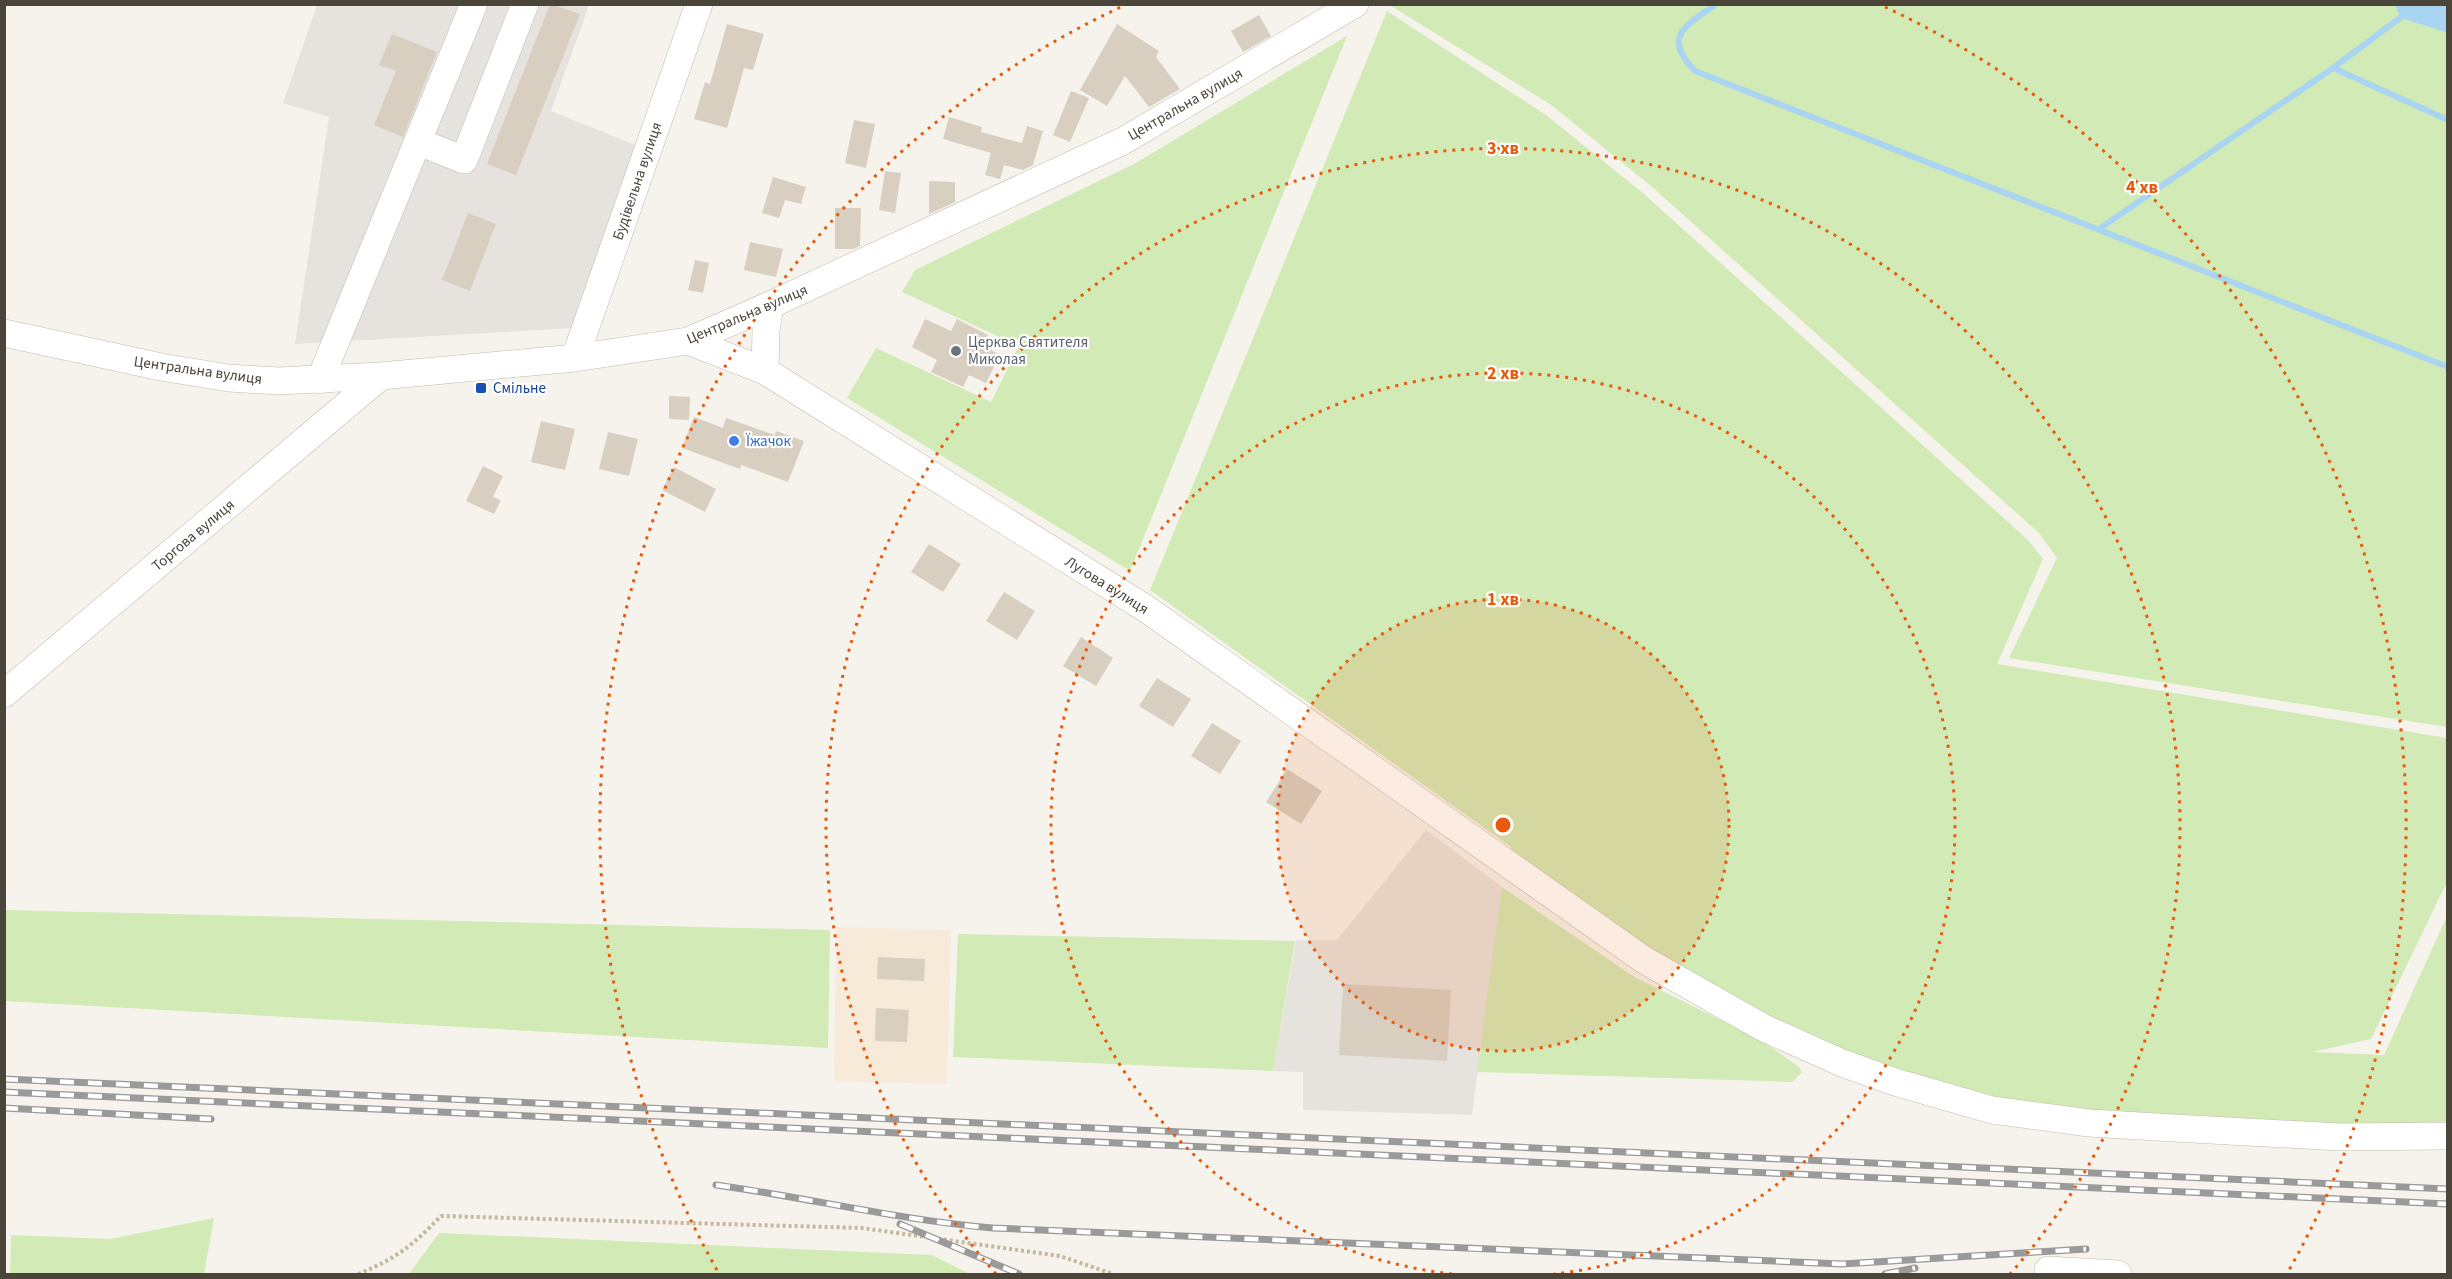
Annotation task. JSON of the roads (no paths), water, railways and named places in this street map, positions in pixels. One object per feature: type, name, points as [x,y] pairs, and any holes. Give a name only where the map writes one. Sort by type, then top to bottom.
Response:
[{"type":"street","points":[[320,380],[474,4]]},
{"type":"street","points":[[419,142],[464,160],[525,4]]},
{"type":"street","name":"Будівельна вулиця","points":[[575,358],[699,4]]},
{"type":"street","name":"Центральна вулиця","points":[[4,333],[161,367],[228,378],[320,380],[575,358],[688,341],[771,305],[1123,141],[1355,4]]},
{"type":"street","points":[[765,371],[766,330],[771,305]]},
{"type":"street","name":"Лугова вулиця","points":[[688,341],[765,371],[1145,608],[1644,960],[1764,1028],[1842,1063],[1924,1091],[1992,1110],[2089,1123],[2340,1137],[2448,1136]]},
{"type":"street","name":"Торгова вулиця","points":[[4,694],[381,376]]},
{"type":"street","points":[[2048,1270],[2118,1275]]},
{"type":"waterway","points":[[1716,4],[1687,26],[1679,40],[1685,59],[1695,71],[2448,367]]},
{"type":"waterway","points":[[2413,4],[2448,15]]},
{"type":"waterway","points":[[2416,6],[2333,68],[2448,120]]},
{"type":"waterway","points":[[2099,229],[2333,68]]},
{"type":"railway","points":[[4,1079],[2448,1189]]},
{"type":"railway","points":[[4,1092],[2448,1204]]},
{"type":"railway","points":[[4,1108],[211,1119]]},
{"type":"railway","points":[[716,1185],[923,1220],[993,1228],[1842,1264],[2086,1249]]},
{"type":"railway","points":[[900,1224],[1019,1274]]},
{"type":"railway","points":[[1885,1274],[1915,1268]]},
{"type":"place","name":"Церква Святителя Миколая","points":[[956,351]]},
{"type":"place","name":"Смільне","points":[[481,388]]},
{"type":"place","name":"Їжачок","points":[[734,441]]}]
